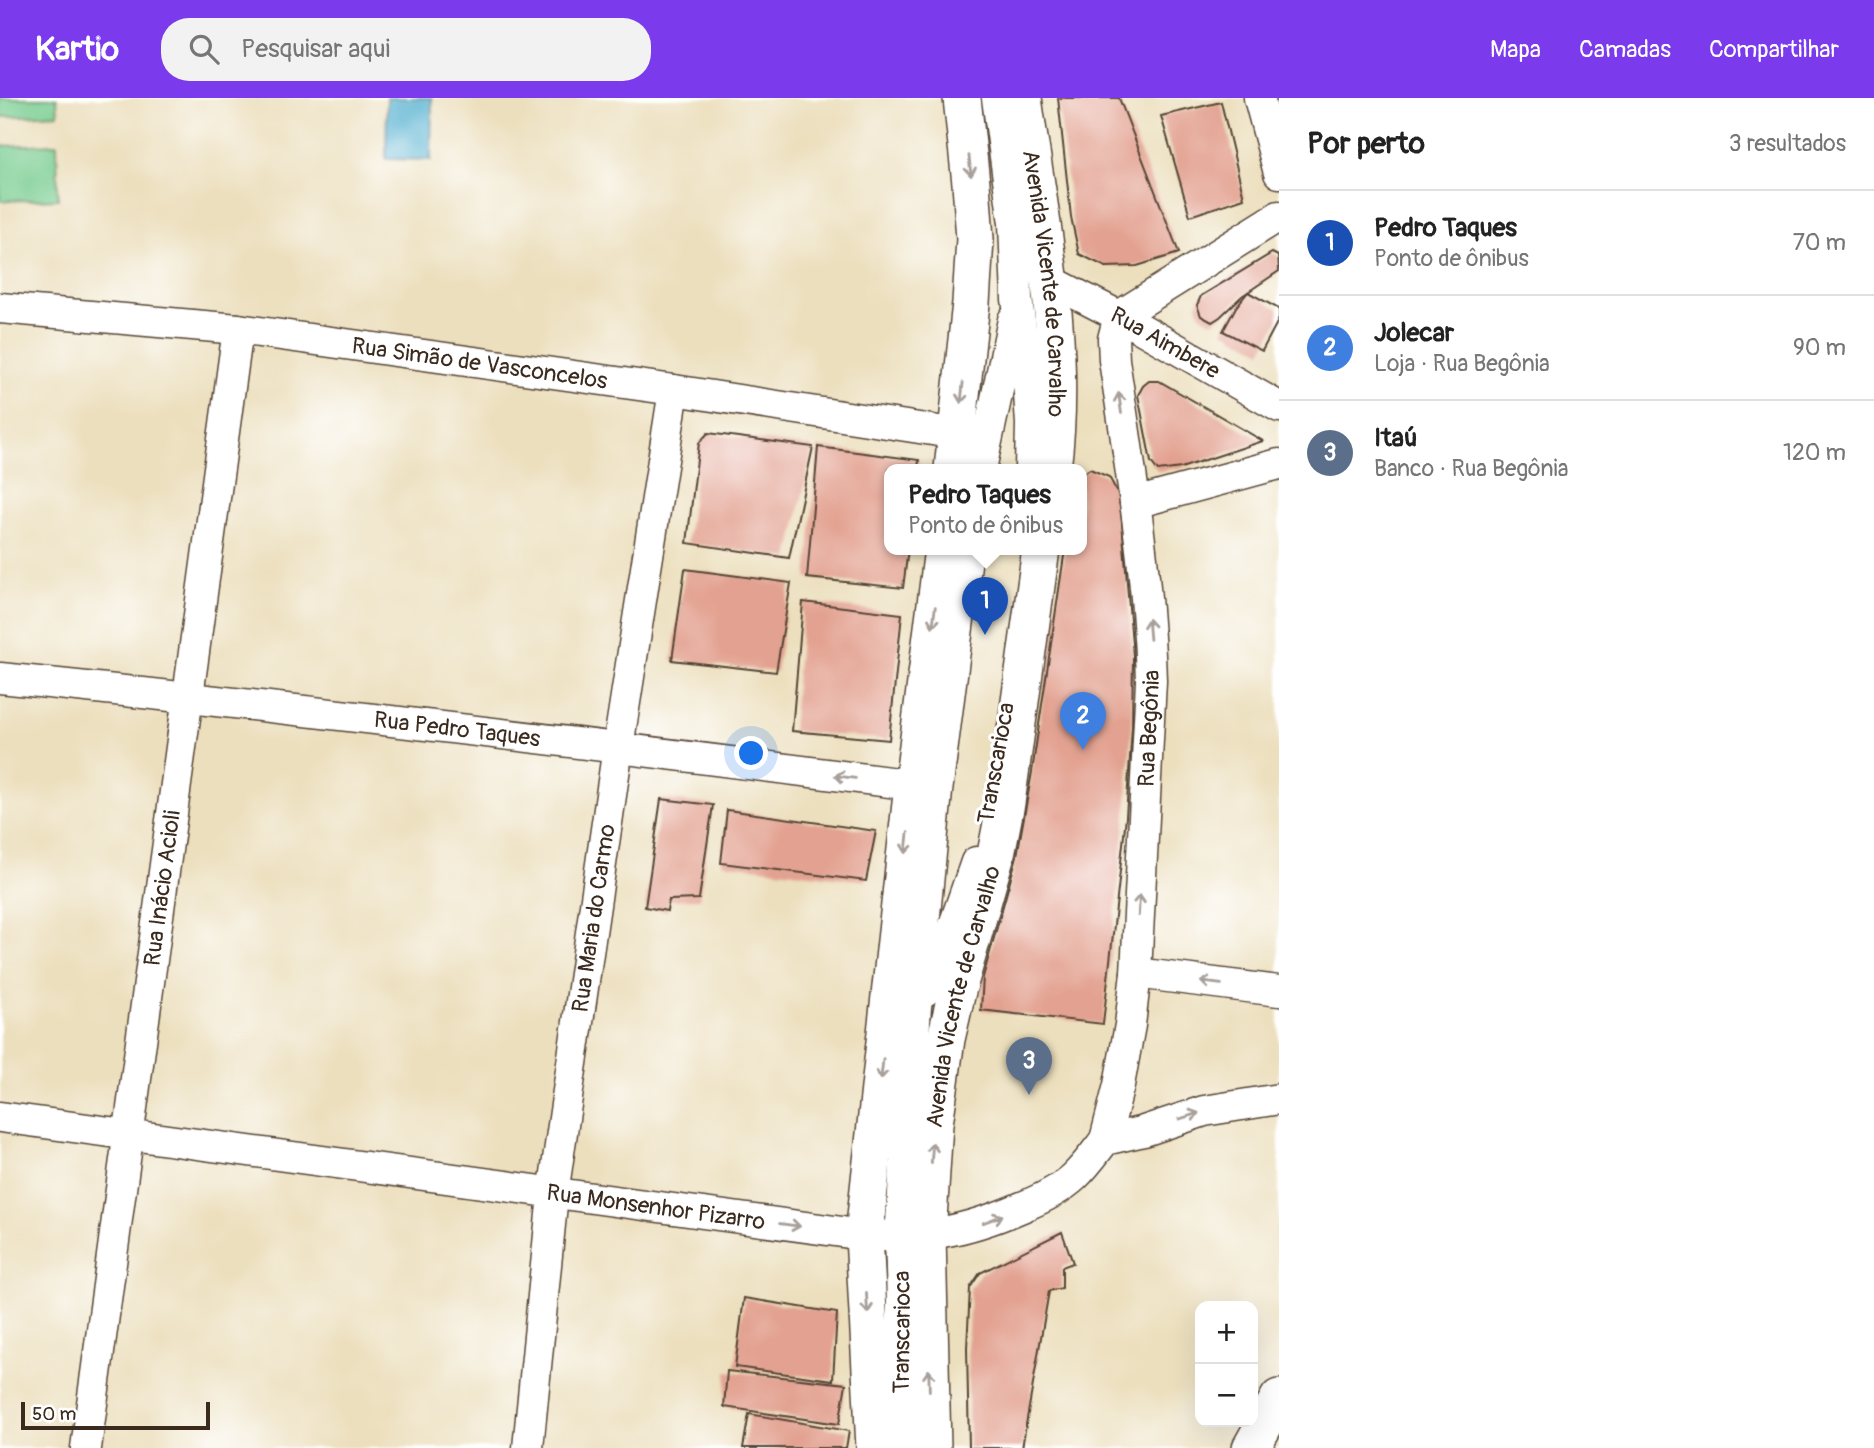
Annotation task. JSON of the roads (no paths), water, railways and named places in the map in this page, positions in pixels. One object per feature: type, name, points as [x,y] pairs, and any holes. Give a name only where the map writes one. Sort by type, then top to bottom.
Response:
[{"type":"main road","points":[[956,452],[975,239],[962,98]]},
{"type":"main road","name":"Avenida Vicente de Carvalho","points":[[1023,98],[1051,281],[1058,393],[1052,464]]},
{"type":"main road","points":[[875,1448],[864,1235],[913,785],[942,555]]},
{"type":"main road","name":"Avenida Vicente de Carvalho","points":[[932,1448],[913,1236],[934,1124],[946,1039],[1001,829],[1020,714],[1040,555]]},
{"type":"main road","points":[[1251,1448],[1279,1400]]},
{"type":"street","points":[[996,98],[1014,223],[1017,299],[1029,402],[1030,464]]},
{"type":"street","points":[[1259,98],[1279,173]]},
{"type":"street","points":[[1119,316],[1279,216]]},
{"type":"street","name":"Rua Aimbere","points":[[1051,281],[1119,316],[1279,407]]},
{"type":"street","points":[[982,464],[1017,299]]},
{"type":"street","name":"Rua Simão de Vasconcelos","points":[[0,309],[238,329],[674,390],[956,452]]},
{"type":"street","name":"Rua Begônia","points":[[1105,1140],[1130,1026],[1136,973],[1151,681],[1150,632],[1114,360],[1113,339],[1119,316]]},
{"type":"street","name":"Rua Inácio Acioli","points":[[86,1448],[238,329]]},
{"type":"street","name":"Rua Maria do Carmo","points":[[528,1448],[553,1194],[618,747],[674,390]]},
{"type":"street","points":[[1135,503],[1279,464]]},
{"type":"street","name":"Transcarioca","points":[[900,1448],[902,1302],[913,1236],[916,1007],[937,792],[967,555]]},
{"type":"street","name":"Transcarioca","points":[[916,1007],[939,963],[953,928],[972,878],[986,826],[1016,637],[1023,555]]},
{"type":"street","name":"Rua Pedro Taques","points":[[0,678],[618,747],[913,785]]},
{"type":"street","points":[[1136,973],[1279,991]]},
{"type":"street","points":[[1105,1140],[1144,1131],[1203,1111],[1279,1099]]},
{"type":"street","name":"Rua Monsenhor Pizarro","points":[[0,1117],[864,1235],[913,1236],[973,1227],[1036,1201],[1071,1179],[1105,1140]]},
{"type":"water","points":[[387,98],[432,98],[431,160],[386,159]]},
{"type":"place","name":"Pedro Taques","points":[[985,635]]},
{"type":"place","name":"Jolecar","points":[[1083,750]]},
{"type":"place","name":"Itaú","points":[[1029,1095]]}]
